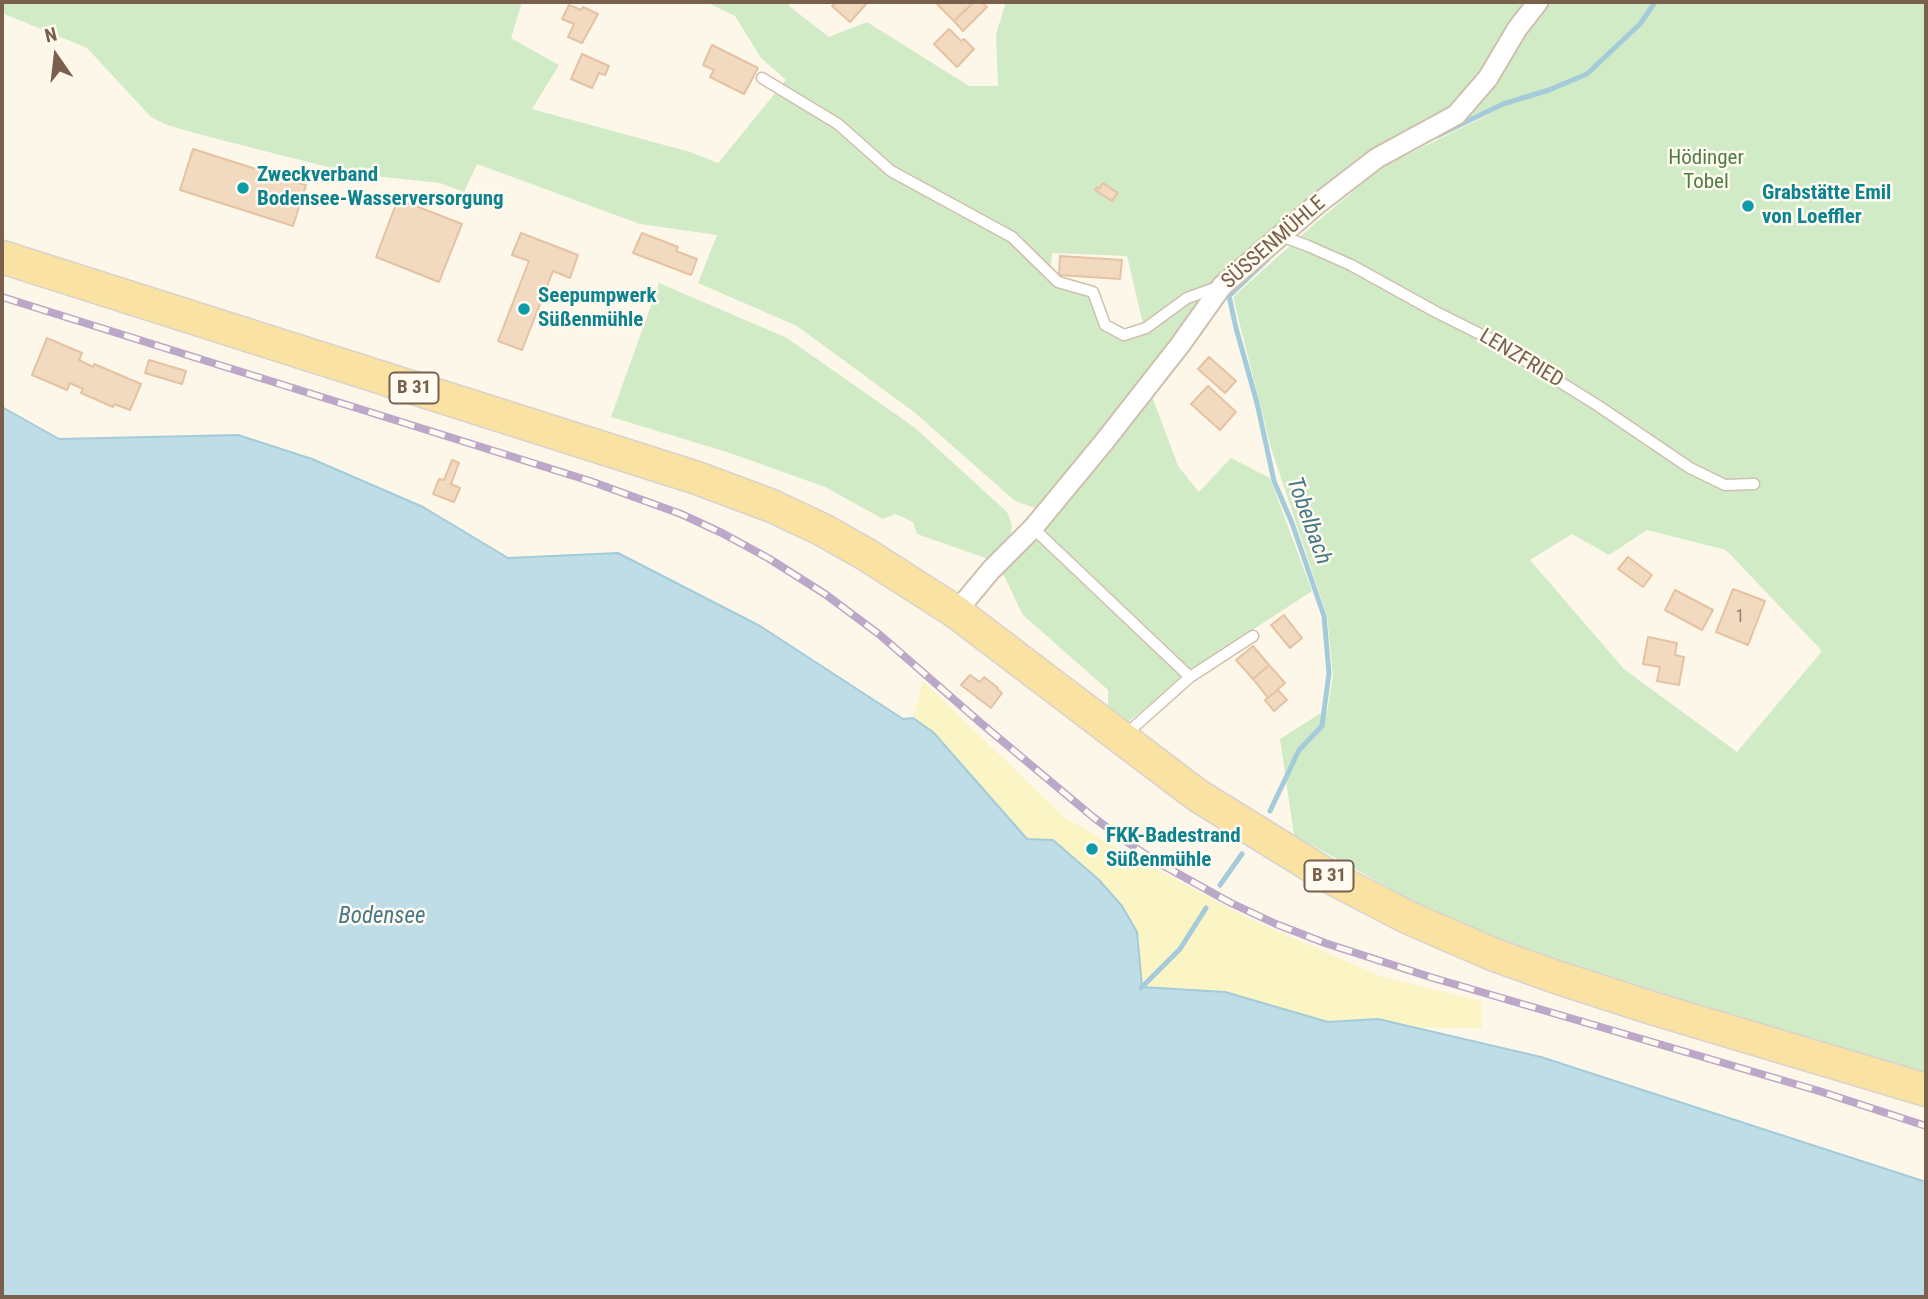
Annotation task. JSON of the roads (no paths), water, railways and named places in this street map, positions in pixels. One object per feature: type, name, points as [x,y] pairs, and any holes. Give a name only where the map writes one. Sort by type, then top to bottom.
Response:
[{"type":"main road","name":"B 31","points":[[2,257],[696,478],[772,506],[867,555],[956,612],[1197,794],[1328,876],[1407,917],[1480,949],[1556,977],[1926,1090]]},
{"type":"street","name":"SÜSSENMÜHLE","points":[[956,612],[991,570],[1034,528],[1171,356],[1222,286],[1316,205],[1377,158],[1456,116],[1488,78],[1517,29],[1537,2]]},
{"type":"lane","points":[[762,78],[838,124],[891,171],[1012,237],[1058,282],[1093,292],[1105,325],[1124,335],[1146,328],[1187,298],[1222,286]]},
{"type":"lane","name":"LENZFRIED","points":[[1281,236],[1351,265],[1494,341],[1597,405],[1690,468],[1725,485],[1754,484]]},
{"type":"lane","points":[[1034,528],[1190,677]]},
{"type":"lane","points":[[1122,738],[1190,677],[1253,636]]},
{"type":"water","name":"Bodensee","points":[[2,407],[59,439],[238,435],[312,459],[423,507],[508,558],[618,553],[760,626],[903,719],[913,718],[933,732],[1027,839],[1053,840],[1099,880],[1122,906],[1137,932],[1142,987],[1225,992],[1328,1022],[1378,1019],[1541,1057],[1926,1182],[1926,1297],[2,1297]]},
{"type":"waterway","name":"Tobelbach","points":[[1437,136],[1503,104],[1549,90],[1587,74],[1640,24],[1655,2]]},
{"type":"waterway","name":"Tobelbach","points":[[1268,259],[1229,296],[1274,481],[1292,523],[1324,616],[1329,673],[1322,726],[1299,750],[1270,811]]},
{"type":"waterway","name":"Tobelbach","points":[[1220,885],[1242,854]]},
{"type":"waterway","name":"Tobelbach","points":[[1141,988],[1180,949],[1206,908]]},
{"type":"railway","points":[[2,297],[590,481],[681,514],[722,533],[825,594],[880,635],[982,724],[1124,840],[1157,862],[1229,902],[1276,924],[1430,977],[1819,1091],[1926,1126]]},
{"type":"place","name":"Zweckverband Bodensee-Wasserversorgung","points":[[243,188]]},
{"type":"place","name":"Grabstätte Emil von Loeffler","points":[[1748,206]]},
{"type":"place","name":"Seepumpwerk Süßenmühle","points":[[524,309]]},
{"type":"place","name":"FKK-Badestrand Süßenmühle","points":[[1092,849]]},
{"type":"park label","name":"Hödinger Tobel","points":[[1706,171]]}]
